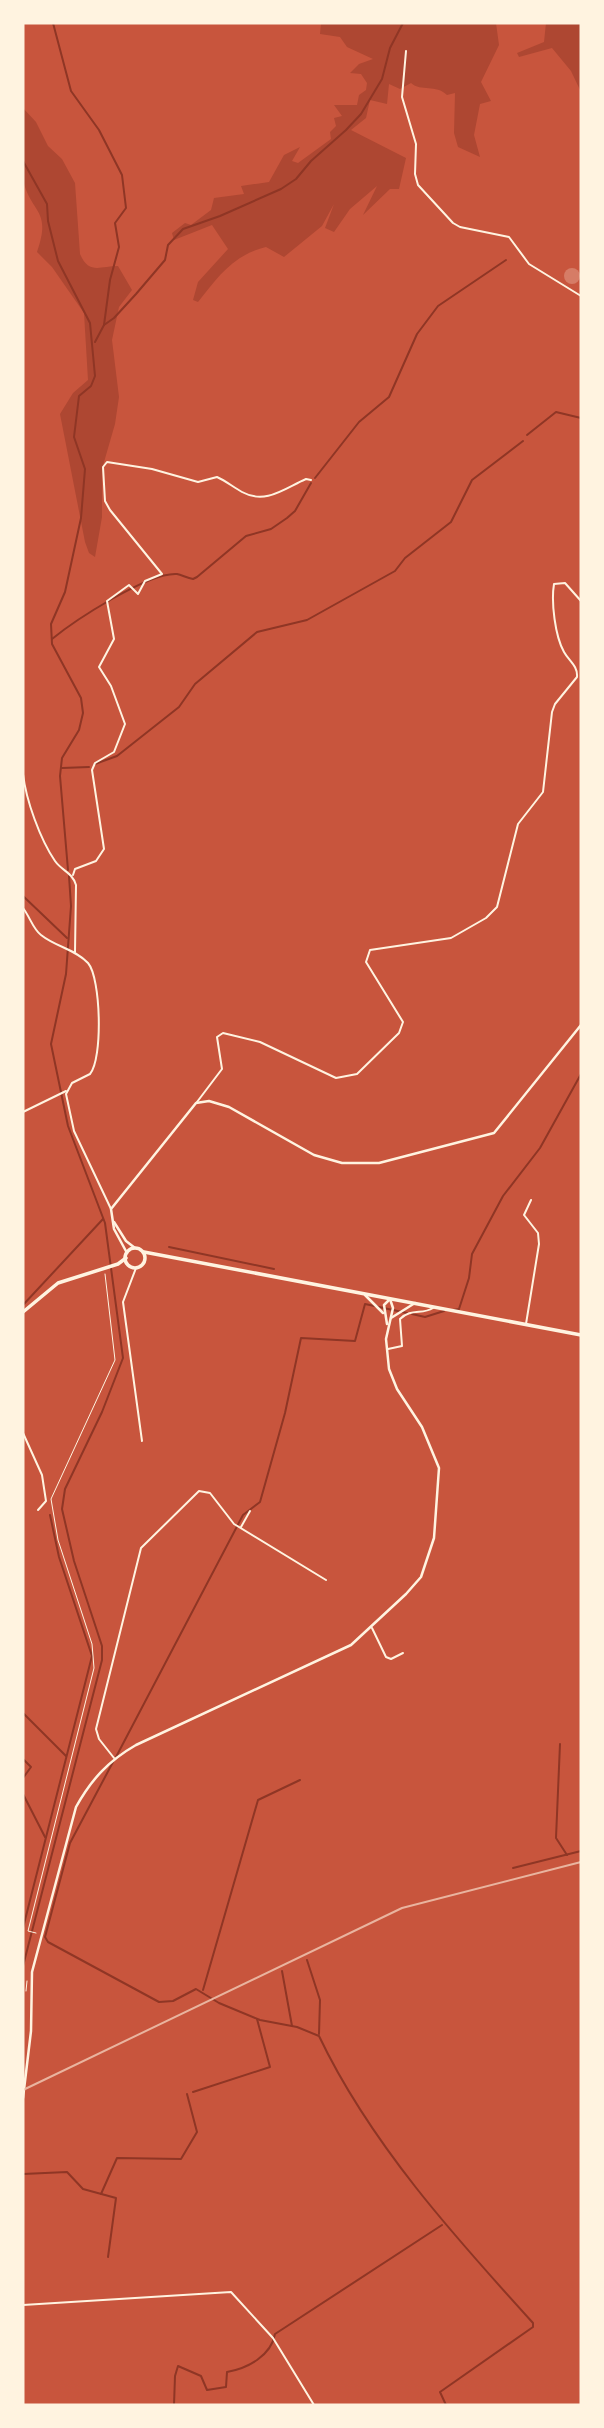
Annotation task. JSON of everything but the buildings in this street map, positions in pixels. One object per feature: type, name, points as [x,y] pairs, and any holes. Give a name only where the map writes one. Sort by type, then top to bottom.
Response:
[{"type":"main road","points":[[129,1265],[114,1230],[111,1209],[196,1103],[209,1101],[229,1107],[314,1155],[342,1163],[379,1163],[494,1133],[581,1025]]},
{"type":"main road","points":[[111,1216],[126,1241],[144,1252],[581,1335]]},
{"type":"main road","points":[[116,1265],[135,1248]]},
{"type":"main road","points":[[144,1252],[144,1263]]},
{"type":"main road","points":[[23,1312],[58,1283],[116,1265],[136,1268],[157,1255]]},
{"type":"main road","points":[[365,1295],[383,1313]]},
{"type":"main road","points":[[23,2098],[31,2031],[32,1972],[38,1940],[76,1807],[88,1786],[114,1759],[136,1745],[336,1654],[372,1628],[414,1587],[427,1566],[434,1538],[440,1482],[433,1449],[393,1380],[383,1313],[384,1305],[390,1299]]},
{"type":"main road","points":[[387,1326],[391,1318],[390,1299]]},
{"type":"main road","points":[[391,1318],[417,1303]]},
{"type":"street","points":[[406,51],[402,97],[416,144],[415,174],[418,185],[453,223],[460,227],[509,237],[529,264],[581,296]]},
{"type":"street","points":[[75,953],[76,884],[73,875],[75,869],[96,861],[104,849],[92,770],[95,763],[114,752],[125,724],[122,710],[99,667],[114,639],[107,601],[129,585],[138,594],[145,581],[162,574],[105,501],[103,467],[107,462],[152,469],[198,482],[217,477],[250,495],[262,496],[271,496],[301,481],[311,480]]},
{"type":"street","points":[[196,1103],[222,1069],[217,1037],[223,1033],[260,1042],[335,1079],[358,1074],[399,1033],[403,1022],[366,961],[370,950],[451,938],[477,924],[497,907],[518,824],[543,792],[552,712],[578,672],[564,652],[559,636],[554,584],[565,583],[581,601]]},
{"type":"street","points":[[23,774],[24,785],[49,851],[60,867],[73,875]]},
{"type":"street","points":[[23,908],[38,933],[75,953],[91,970],[99,1030],[95,1069],[64,1091],[23,1112]]},
{"type":"street","points":[[64,1091],[74,1131],[111,1209]]},
{"type":"street","points":[[526,1324],[539,1244],[538,1233],[524,1215],[531,1200]]},
{"type":"street","points":[[136,1268],[123,1302],[142,1441]]},
{"type":"street","points":[[387,1349],[402,1346],[400,1319],[403,1316],[413,1310],[428,1311],[435,1306]]},
{"type":"street","points":[[23,1433],[45,1488],[47,1502],[38,1510]]},
{"type":"street","points":[[114,1759],[99,1739],[96,1729],[141,1548],[199,1491],[205,1490],[241,1528],[326,1580]]},
{"type":"street","points":[[241,1528],[250,1511]]},
{"type":"street","points":[[372,1628],[386,1657],[391,1659],[403,1653]]},
{"type":"street","points":[[23,2305],[231,2292],[273,2338],[314,2405]]},
{"type":"path","points":[[36,1933],[29,1931],[94,1668],[92,1644],[58,1540],[51,1499],[115,1360],[105,1268]]},
{"type":"shaded area","points":[[321,23],[496,23],[499,45],[481,82],[491,101],[480,104],[474,135],[480,157],[458,147],[454,133],[455,93],[447,95],[411,83],[400,89],[389,84],[387,104],[370,100],[366,118],[351,130],[406,158],[399,189],[390,189],[363,215],[377,186],[350,209],[334,232],[325,228],[334,204],[322,226],[284,257],[266,247],[244,255],[227,268],[198,302],[193,300],[198,282],[228,249],[212,225],[174,240],[172,233],[185,223],[191,225],[211,210],[214,198],[244,194],[241,186],[269,182],[284,155],[300,147],[292,161],[298,163],[331,139],[330,132],[336,126],[334,118],[342,116],[334,105],[357,105],[359,95],[366,90],[367,83],[361,74],[350,73],[359,64],[373,59],[347,47],[340,37],[320,34]]},
{"type":"shaded area","points":[[546,23],[581,23],[581,92],[571,71],[552,48],[519,57],[517,53],[544,42]]},
{"type":"shaded area","points":[[23,108],[36,122],[48,146],[62,159],[75,183],[80,254],[83,261],[96,268],[118,266],[132,290],[119,307],[112,340],[119,397],[115,424],[102,469],[102,517],[95,557],[89,553],[85,542],[60,414],[73,393],[88,380],[84,313],[52,267],[37,252],[42,227],[39,213],[23,180]]},
{"type":"waterway","points":[[53,23],[71,91],[99,130],[122,175],[126,208],[115,223],[119,247],[110,280],[104,325],[95,342]]},
{"type":"waterway","points":[[104,325],[114,318],[165,260],[168,245],[183,229],[281,189],[296,179],[311,161],[346,130],[361,114],[382,79],[390,48],[403,23]]},
{"type":"waterway","points":[[23,161],[47,204],[48,221],[58,261],[90,323],[95,376],[91,386],[79,396],[74,437],[85,469],[81,518],[65,592],[51,624],[52,644],[81,698],[83,713],[79,730],[62,758],[60,776],[68,870]]},
{"type":"waterway","points":[[315,478],[359,422],[389,397],[417,334],[438,306],[506,260]]},
{"type":"waterway","points":[[527,435],[556,412],[581,418]]},
{"type":"waterway","points":[[95,764],[117,756],[179,707],[195,684],[257,632],[307,620],[395,571],[405,558],[451,522],[472,480],[523,441]]},
{"type":"waterway","points":[[52,639],[94,610],[148,581],[164,575],[177,574],[193,579],[197,577],[246,536],[271,529],[287,518],[295,511],[311,483]]},
{"type":"waterway","points":[[62,768],[89,767]]},
{"type":"waterway","points":[[23,1966],[102,1660],[102,1646],[74,1561],[62,1509],[65,1489],[102,1412],[123,1358],[105,1223],[68,1126],[51,1044],[66,974],[71,906],[69,876]]},
{"type":"waterway","points":[[23,896],[67,938]]},
{"type":"waterway","points":[[453,1310],[459,1309],[469,1278],[472,1254],[503,1196],[540,1148],[581,1074]]},
{"type":"waterway","points":[[23,1305],[103,1219]]},
{"type":"waterway","points":[[169,1247],[274,1269]]},
{"type":"waterway","points":[[116,1757],[243,1515],[260,1502],[285,1413],[301,1338],[355,1341],[365,1304],[407,1313]]},
{"type":"waterway","points":[[412,1314],[425,1317],[444,1311]]},
{"type":"waterway","points":[[23,1928],[92,1656],[59,1557],[50,1515]]},
{"type":"waterway","points":[[23,1713],[66,1756]]},
{"type":"waterway","points":[[560,1744],[556,1838],[567,1855]]},
{"type":"waterway","points":[[23,1759],[31,1767],[23,1778]]},
{"type":"waterway","points":[[113,1762],[70,1843],[45,1937],[48,1942],[159,2002],[173,2001],[196,1989],[219,2003],[260,2020],[297,2027],[319,2036],[363,2114],[388,2151],[444,2222],[533,2323],[533,2327],[440,2392],[446,2405]]},
{"type":"waterway","points":[[203,1990],[258,1800],[300,1780]]},
{"type":"waterway","points":[[23,1794],[45,1837]]},
{"type":"waterway","points":[[513,1868],[581,1851]]},
{"type":"waterway","points":[[307,1960],[320,2000],[319,2034]]},
{"type":"waterway","points":[[282,1971],[292,2026]]},
{"type":"waterway","points":[[193,2092],[270,2067],[257,2019]]},
{"type":"waterway","points":[[101,2194],[117,2158],[181,2159],[197,2132],[187,2094]]},
{"type":"waterway","points":[[23,2174],[67,2172],[83,2189],[116,2198],[108,2257]]},
{"type":"waterway","points":[[174,2405],[178,2366],[201,2376],[207,2390],[226,2387],[227,2372],[243,2367],[264,2355],[275,2334],[442,2225]]},
{"type":"railway","points":[[23,2090],[402,1908],[581,1862]]}]
